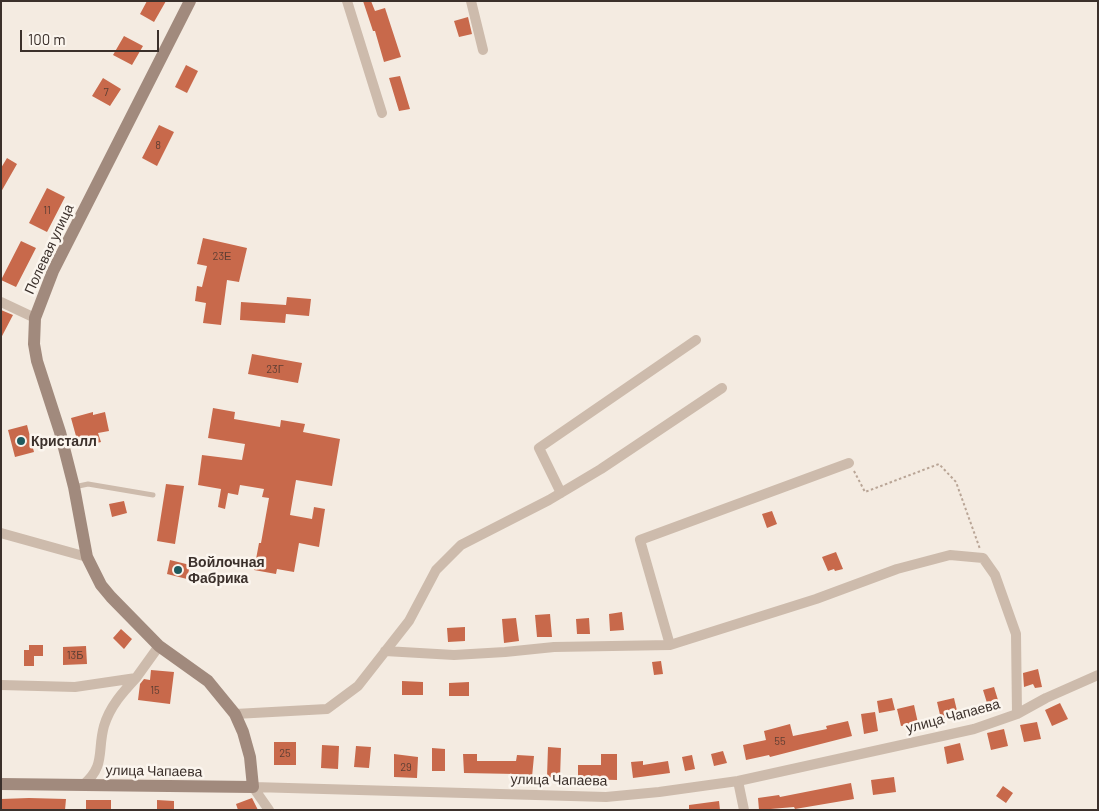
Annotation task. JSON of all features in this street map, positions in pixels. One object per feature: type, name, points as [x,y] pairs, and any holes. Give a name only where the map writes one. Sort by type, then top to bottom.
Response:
[{"type":"street","name":"Полевая улица","points":[[190,1],[53,271],[35,318],[33,339],[37,361],[60,432],[74,487],[87,557],[93,570],[106,591],[159,646],[208,681],[235,714],[243,732],[250,757],[252,787]]},
{"type":"street","points":[[347,1],[382,113]]},
{"type":"street","points":[[472,1],[483,50]]},
{"type":"street","points":[[1,302],[35,318]]},
{"type":"street","points":[[561,493],[539,448],[696,340]]},
{"type":"street","points":[[235,714],[327,708],[358,686],[409,621],[436,570],[461,545],[561,493],[601,469],[722,388]]},
{"type":"street","points":[[670,645],[640,540],[849,463]]},
{"type":"street","points":[[1,533],[87,557]]},
{"type":"street","points":[[385,651],[454,655],[505,652],[554,646],[670,645],[816,599],[897,569],[950,555],[983,558],[995,576],[1016,634],[1017,714]]},
{"type":"street","points":[[83,785],[92,777],[99,762],[104,726],[116,700],[136,678],[159,646]]},
{"type":"street","name":"улица Чапаева","points":[[1,784],[252,787],[606,797],[659,792],[738,781],[974,729],[1017,714],[1046,698],[1098,675]]},
{"type":"street","points":[[1,685],[75,686],[136,678]]},
{"type":"street","points":[[738,781],[744,810]]},
{"type":"street","points":[[252,787],[269,810]]},
{"type":"lane","points":[[74,487],[88,484],[153,495]]},
{"type":"path","points":[[849,463],[865,492],[939,464],[956,482],[983,558]]},
{"type":"building","points":[[147,1],[166,1],[154,22],[140,14]]},
{"type":"building","points":[[363,1],[371,1],[375,11],[385,8],[401,57],[384,62],[375,31],[373,31]]},
{"type":"building","points":[[468,17],[472,34],[459,37],[454,21]]},
{"type":"building","points":[[124,36],[143,46],[132,65],[113,55]]},
{"type":"building","points":[[186,65],[198,71],[187,93],[175,87]]},
{"type":"building","points":[[400,76],[410,109],[399,111],[389,78]]},
{"type":"building","points":[[103,78],[121,89],[110,106],[92,96]]},
{"type":"building","points":[[159,125],[174,132],[157,166],[142,158]]},
{"type":"building","points":[[7,158],[17,164],[1,192],[1,168]]},
{"type":"building","points":[[47,188],[65,197],[47,232],[29,223]]},
{"type":"building","points":[[203,238],[247,248],[239,282],[227,280],[221,325],[203,323],[206,303],[195,301],[197,286],[202,287],[207,266],[197,264]]},
{"type":"building","points":[[21,241],[36,248],[16,287],[1,280]]},
{"type":"building","points":[[287,297],[311,299],[309,316],[286,314],[285,323],[240,320],[241,302],[286,305]]},
{"type":"building","points":[[1,310],[13,315],[1,338]]},
{"type":"building","points":[[252,354],[302,363],[298,383],[248,374]]},
{"type":"building","points":[[213,408],[235,412],[234,419],[280,427],[281,420],[305,424],[303,432],[340,439],[332,486],[296,480],[290,515],[312,519],[314,507],[325,509],[319,547],[299,543],[294,572],[277,569],[276,574],[254,570],[269,498],[262,497],[264,489],[240,485],[238,495],[228,493],[225,509],[218,507],[221,489],[198,485],[202,455],[242,460],[245,444],[208,438]]},
{"type":"building","points":[[93,412],[93,415],[105,412],[109,431],[98,433],[101,442],[79,447],[71,418]]},
{"type":"building","name":"Кристалл","points":[[27,425],[34,452],[15,457],[8,430]]},
{"type":"building","points":[[166,484],[184,486],[175,544],[157,541]]},
{"type":"building","points":[[124,501],[127,513],[112,517],[109,504]]},
{"type":"building","points":[[772,511],[777,524],[767,528],[762,514]]},
{"type":"building","points":[[836,552],[843,569],[828,571],[822,557]]},
{"type":"building","name":"Войлочная Фабрика","points":[[170,560],[190,565],[187,579],[167,574]]},
{"type":"building","points":[[622,612],[624,630],[610,631],[609,614]]},
{"type":"building","points":[[550,614],[552,637],[537,637],[535,615]]},
{"type":"building","points":[[516,618],[519,641],[504,643],[502,619]]},
{"type":"building","points":[[589,618],[590,634],[577,634],[576,619]]},
{"type":"building","points":[[465,627],[465,641],[448,642],[447,628]]},
{"type":"building","points":[[121,629],[132,639],[124,649],[113,638]]},
{"type":"building","points":[[29,645],[43,645],[43,656],[34,656],[34,666],[24,666],[24,650],[29,650]]},
{"type":"building","points":[[86,646],[87,664],[63,665],[63,647]]},
{"type":"building","points":[[661,661],[663,674],[654,675],[652,662]]},
{"type":"building","points":[[1038,669],[1042,687],[1035,688],[1033,684],[1024,687],[1023,673]]},
{"type":"building","points":[[151,670],[174,672],[170,704],[138,700],[140,684],[144,679],[150,680]]},
{"type":"building","points":[[402,681],[423,682],[423,695],[402,695]]},
{"type":"building","points":[[469,682],[469,696],[449,696],[449,683]]},
{"type":"building","points":[[994,687],[998,700],[987,703],[983,690]]},
{"type":"building","points":[[892,698],[895,710],[879,713],[877,701]]},
{"type":"building","points":[[954,698],[958,715],[941,719],[937,702]]},
{"type":"building","points":[[1060,703],[1068,719],[1052,726],[1045,710]]},
{"type":"building","points":[[914,705],[918,723],[901,726],[897,709]]},
{"type":"building","points":[[875,712],[878,731],[864,734],[861,714]]},
{"type":"building","points":[[848,721],[852,736],[770,757],[769,755],[746,760],[743,745],[766,740],[764,731],[790,724],[793,736],[827,729],[826,726]]},
{"type":"building","points":[[1037,722],[1041,739],[1024,742],[1020,725]]},
{"type":"building","points":[[1004,729],[1008,746],[991,750],[987,733]]},
{"type":"building","points":[[274,742],[296,742],[296,765],[274,765]]},
{"type":"building","points":[[960,743],[964,760],[947,764],[944,747]]},
{"type":"building","points":[[322,745],[339,746],[338,769],[321,768]]},
{"type":"building","points":[[356,746],[371,747],[369,768],[354,767]]},
{"type":"building","points":[[548,747],[561,748],[560,778],[547,777]]},
{"type":"building","points":[[432,748],[445,749],[445,771],[432,771]]},
{"type":"building","points":[[723,751],[727,763],[714,766],[711,754]]},
{"type":"building","points":[[394,754],[418,757],[417,778],[394,777]]},
{"type":"building","points":[[463,754],[477,754],[477,761],[516,761],[517,755],[534,756],[532,777],[515,776],[516,774],[464,773]]},
{"type":"building","points":[[601,754],[617,754],[617,780],[578,779],[578,765],[601,765]]},
{"type":"building","points":[[692,755],[695,769],[685,771],[682,757]]},
{"type":"building","points":[[643,761],[643,765],[668,761],[670,773],[633,778],[631,762]]},
{"type":"building","points":[[894,777],[896,792],[873,795],[871,780]]},
{"type":"building","points":[[851,783],[854,799],[795,809],[794,807],[759,810],[758,798],[779,795],[780,797]]},
{"type":"building","points":[[1003,786],[1013,793],[1006,803],[996,796]]},
{"type":"building","points":[[252,798],[258,810],[238,810],[236,804]]},
{"type":"building","points":[[1,799],[66,799],[65,810],[1,810]]},
{"type":"building","points":[[86,800],[111,800],[111,810],[86,810]]},
{"type":"building","points":[[157,800],[174,801],[174,810],[157,810]]},
{"type":"building","points":[[719,801],[720,810],[689,810],[689,805]]},
{"type":"place","name":"Кристалл","points":[[21,441]]},
{"type":"place","name":"Войлочная Фабрика","points":[[178,570]]}]
